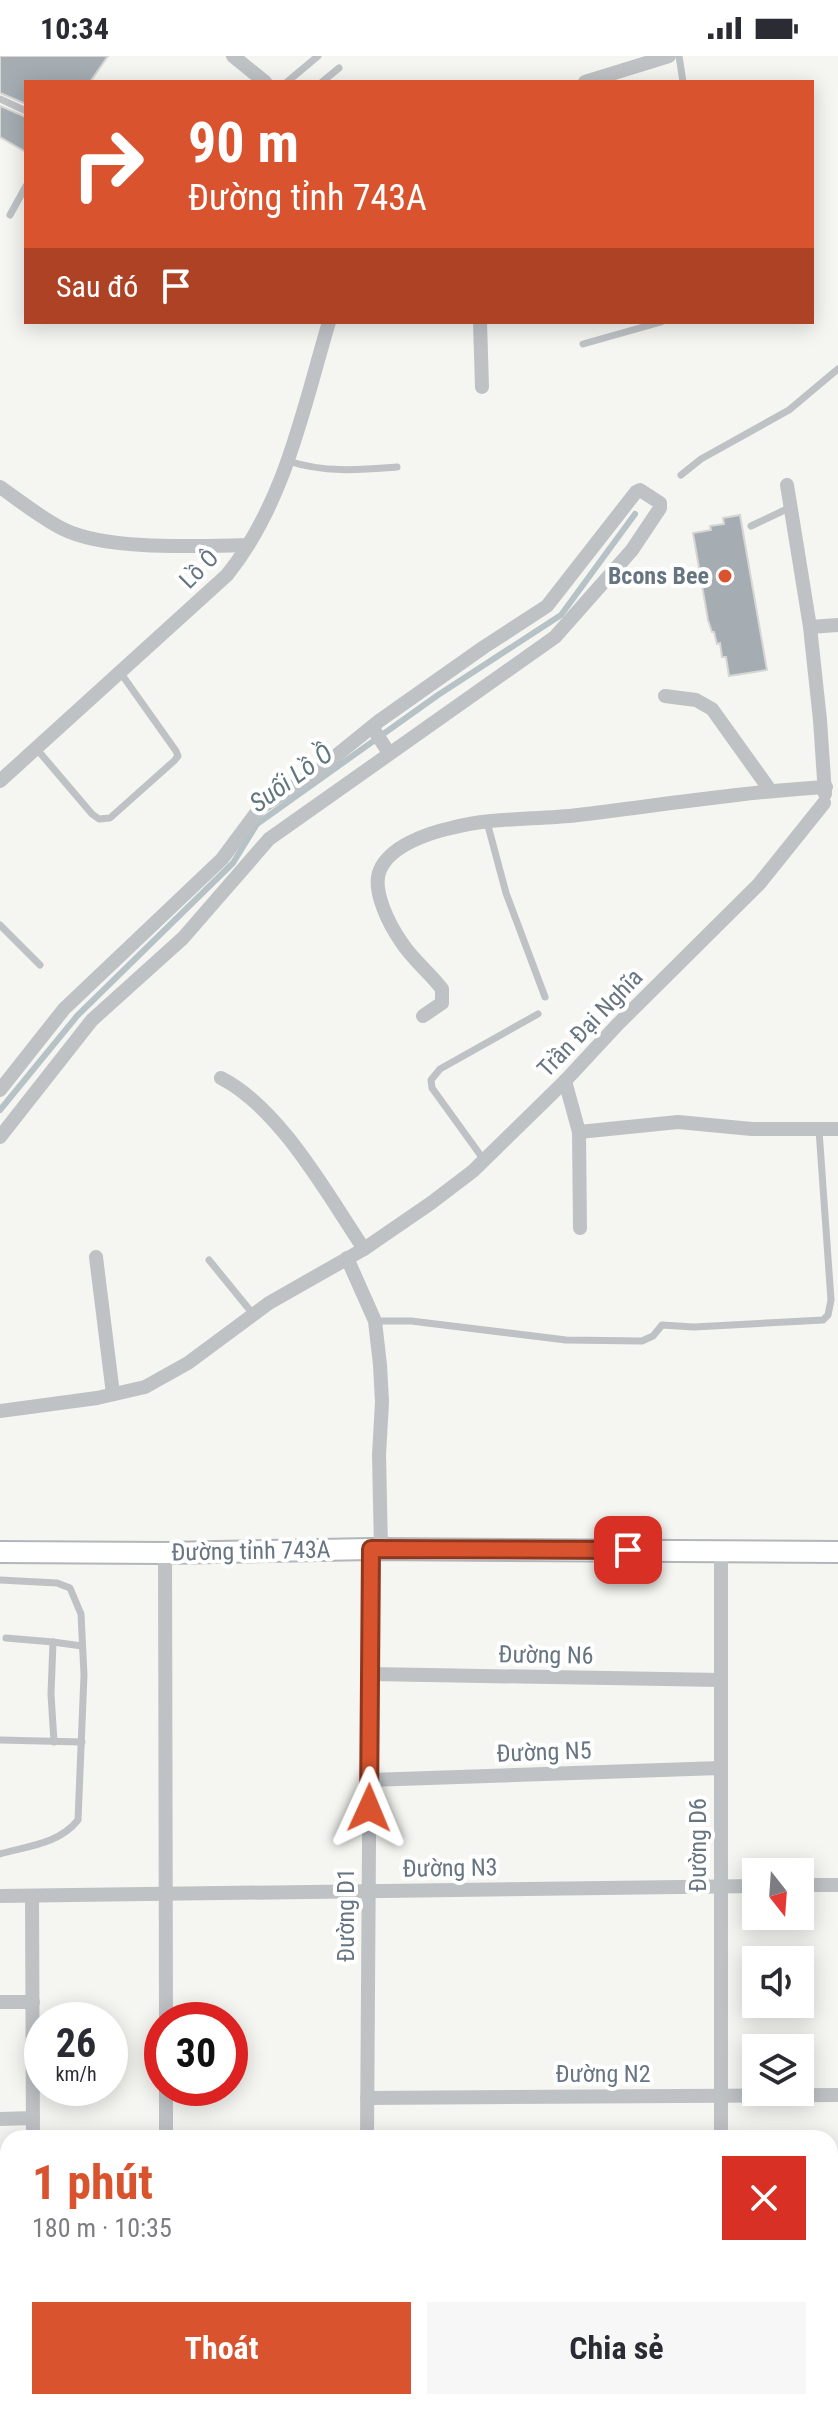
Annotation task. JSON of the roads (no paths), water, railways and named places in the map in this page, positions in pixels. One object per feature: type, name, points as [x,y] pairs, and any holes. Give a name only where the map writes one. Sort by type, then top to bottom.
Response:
[{"type":"main road","name":"Đường tỉnh 743A","points":[[0,1552],[376,1549],[838,1552]]},
{"type":"street","points":[[233,56],[263,80]]},
{"type":"street","points":[[591,80],[659,57]]},
{"type":"street","name":"Lồ Ô","points":[[0,781],[227,575],[248,545],[275,495],[328,324]]},
{"type":"street","points":[[480,324],[482,387]]},
{"type":"street","points":[[787,485],[810,627],[826,787],[831,804]]},
{"type":"street","points":[[0,487],[62,529],[87,538],[173,547],[248,545]]},
{"type":"street","points":[[0,1090],[64,1009],[222,859],[260,808],[316,772],[380,740],[555,637],[632,550],[660,508],[660,503],[640,490],[636,492],[547,606],[484,647],[380,740],[269,839],[183,938],[92,1020],[0,1137]]},
{"type":"street","points":[[810,627],[838,625]]},
{"type":"street","points":[[665,696],[696,700],[712,709],[770,790]]},
{"type":"street","points":[[820,720],[838,718]]},
{"type":"street","points":[[423,1016],[442,1003],[442,989],[402,943],[378,888],[379,872],[387,859],[399,849],[451,828],[487,822],[575,815],[770,790],[826,787]]},
{"type":"street","name":"Trần Đại Nghĩa","points":[[0,1411],[145,1387],[188,1363],[269,1303],[364,1249],[431,1203],[484,1160],[565,1081],[759,884],[831,804]]},
{"type":"street","points":[[221,1078],[254,1100],[273,1121],[364,1249]]},
{"type":"street","points":[[565,1081],[579,1132],[580,1228]]},
{"type":"street","points":[[579,1132],[678,1122],[752,1129],[838,1129]]},
{"type":"street","points":[[96,1257],[113,1394]]},
{"type":"street","points":[[347,1258],[375,1321],[382,1402],[376,1549]]},
{"type":"street","name":"Đường D1","points":[[367,2130],[370,1674],[376,1549]]},
{"type":"street","name":"Đường D6","points":[[721,1551],[721,2130]]},
{"type":"street","points":[[165,1553],[166,2002]]},
{"type":"street","name":"Đường N6","points":[[370,1674],[721,1680]]},
{"type":"street","name":"Đường N5","points":[[370,1780],[720,1768]]},
{"type":"street","points":[[814,1885],[838,1885]]},
{"type":"street","name":"Đường N3","points":[[0,1896],[742,1886]]},
{"type":"street","points":[[32,1896],[33,2002]]},
{"type":"street","points":[[0,2002],[24,2002]]},
{"type":"street","name":"Đường N2","points":[[367,2098],[838,2095]]},
{"type":"street","points":[[33,2106],[33,2130]]},
{"type":"street","points":[[166,2106],[166,2130]]},
{"type":"street","points":[[0,2119],[33,2118]]},
{"type":"lane","points":[[289,80],[318,56]]},
{"type":"lane","points":[[679,56],[683,80]]},
{"type":"lane","points":[[324,80],[339,68]]},
{"type":"lane","points":[[0,99],[24,110]]},
{"type":"lane","points":[[10,215],[24,190]]},
{"type":"lane","points":[[583,344],[654,324]]},
{"type":"lane","points":[[681,475],[701,459],[789,410],[838,369]]},
{"type":"lane","points":[[288,461],[310,468],[340,471],[397,467]]},
{"type":"lane","points":[[751,526],[791,507]]},
{"type":"lane","points":[[35,747],[99,819],[110,818],[164,771],[178,756],[176,751],[120,672]]},
{"type":"lane","points":[[487,822],[506,893],[545,997]]},
{"type":"lane","points":[[0,925],[40,965]]},
{"type":"lane","points":[[484,1160],[432,1088],[431,1080],[440,1069],[538,1014]]},
{"type":"lane","points":[[375,1321],[411,1321],[566,1340],[642,1341],[662,1325],[694,1327],[823,1320],[828,1315],[831,1300],[819,1130]]},
{"type":"lane","points":[[209,1260],[253,1315]]},
{"type":"lane","points":[[0,1580],[57,1583],[70,1588],[81,1614],[84,1675],[78,1820],[70,1831],[58,1839],[0,1854]]},
{"type":"lane","points":[[6,1638],[82,1646]]},
{"type":"lane","points":[[53,1642],[51,1694],[54,1742]]},
{"type":"lane","points":[[0,1740],[82,1742]]},
{"type":"waterway","name":"Suối Lồ Ồ","points":[[0,1110],[77,1016],[233,863],[257,824],[438,695],[561,615],[635,514]]},
{"type":"place","name":"Bcons Bee","points":[[725,576]]}]
